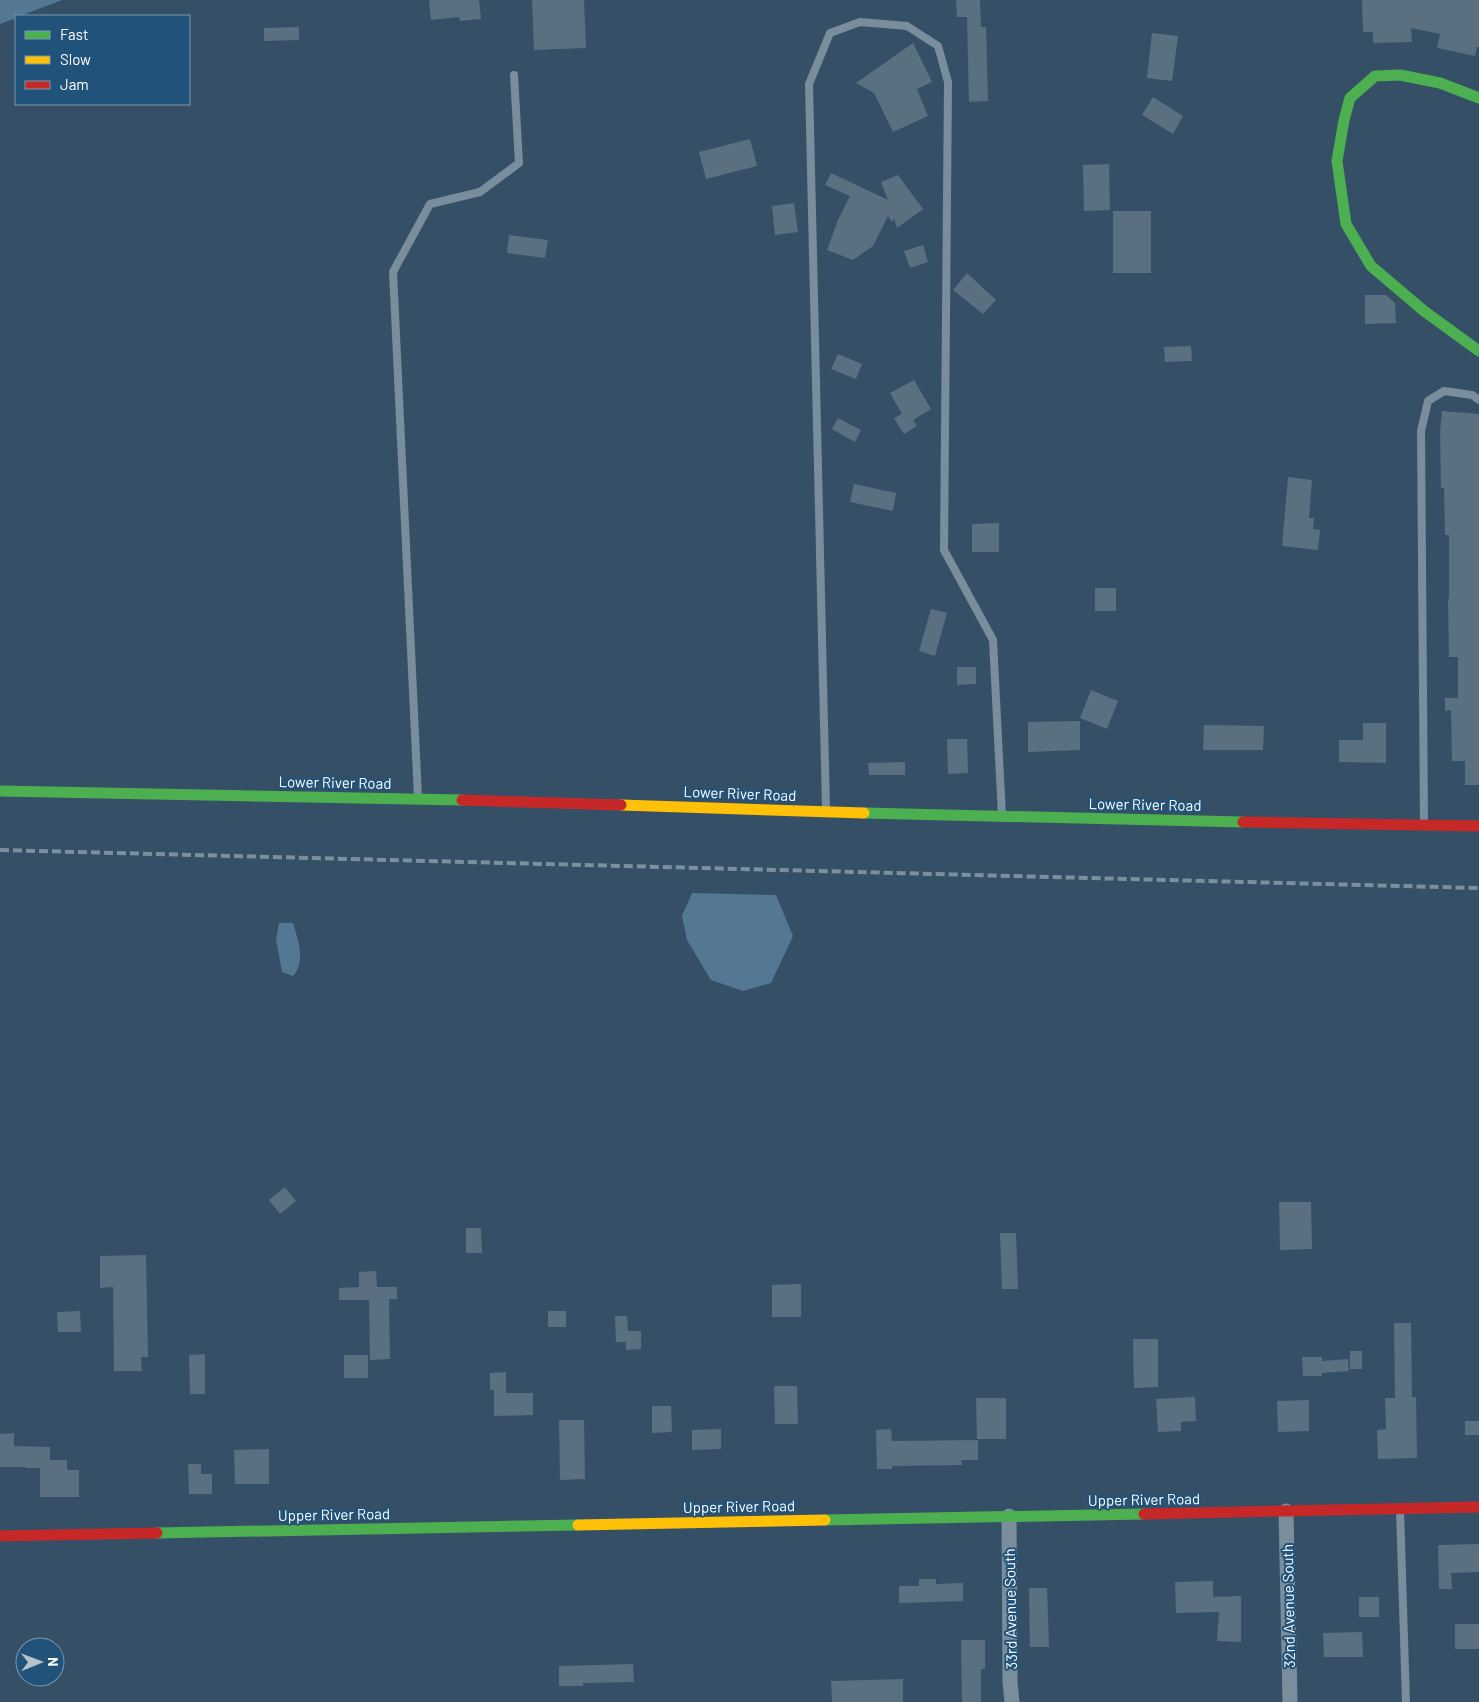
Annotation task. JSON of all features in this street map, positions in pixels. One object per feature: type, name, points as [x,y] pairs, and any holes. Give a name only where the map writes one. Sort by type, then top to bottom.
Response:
[{"type":"street","points":[[1479,98],[1440,83],[1400,74],[1375,76],[1350,98],[1337,161],[1346,224],[1371,266],[1424,311],[1479,351]]},
{"type":"street","name":"Lower River Road","points":[[0,790],[418,799],[1002,817],[1479,826]]},
{"type":"street","name":"Upper River Road","points":[[0,1536],[1479,1507]]},
{"type":"street","name":"32nd Avenue South","points":[[1286,1511],[1290,1702]]},
{"type":"street","name":"33rd Avenue South","points":[[1008,1516],[1010,1682],[1012,1702]]},
{"type":"lane","points":[[826,811],[809,84],[830,33],[860,22],[907,26],[938,46],[948,82],[944,550],[993,640],[1002,817]]},
{"type":"lane","points":[[418,799],[392,272],[430,204],[480,192],[519,163],[514,75]]},
{"type":"lane","points":[[1424,824],[1421,431],[1428,401],[1444,391],[1472,396],[1479,400]]},
{"type":"lane","points":[[1400,1508],[1406,1702]]},
{"type":"water","points":[[0,0],[62,0],[23,15],[15,15],[15,18],[0,24]]},
{"type":"water","points":[[692,893],[776,895],[793,936],[771,983],[743,991],[711,980],[687,940],[682,916]]},
{"type":"water","points":[[279,923],[293,923],[297,936],[300,957],[297,970],[293,976],[282,972],[276,939]]},
{"type":"building","points":[[429,0],[479,0],[481,19],[460,21],[459,17],[431,20]]},
{"type":"building","points":[[532,0],[584,0],[586,48],[534,50]]},
{"type":"building","points":[[956,0],[980,0],[981,27],[986,27],[988,101],[969,102],[967,17],[957,17]]},
{"type":"building","points":[[1362,0],[1479,0],[1479,47],[1477,47],[1475,56],[1437,48],[1440,34],[1411,28],[1412,42],[1373,43],[1373,32],[1363,32]]},
{"type":"building","points":[[299,27],[299,40],[264,41],[264,28]]},
{"type":"building","points":[[1152,33],[1178,36],[1172,81],[1147,78]]},
{"type":"building","points":[[913,43],[932,82],[917,89],[928,116],[893,132],[874,93],[856,83]]},
{"type":"building","points":[[1153,97],[1183,116],[1173,134],[1142,115]]},
{"type":"building","points":[[750,139],[757,166],[706,179],[699,152]]},
{"type":"building","points":[[1109,164],[1110,210],[1084,211],[1083,165]]},
{"type":"building","points":[[831,173],[888,200],[881,182],[898,175],[923,209],[897,228],[894,218],[892,222],[888,216],[873,246],[853,260],[827,250],[838,220],[850,196],[825,185]]},
{"type":"building","points":[[794,203],[798,232],[775,235],[772,206]]},
{"type":"building","points":[[1113,211],[1151,211],[1151,273],[1113,273]]},
{"type":"building","points":[[509,235],[548,240],[545,258],[507,253]]},
{"type":"building","points":[[923,245],[928,262],[910,268],[904,251]]},
{"type":"building","points":[[967,273],[996,300],[983,314],[953,290]]},
{"type":"building","points":[[1365,295],[1386,295],[1395,303],[1396,323],[1365,324]]},
{"type":"building","points":[[1191,346],[1192,361],[1165,362],[1164,347]]},
{"type":"building","points":[[838,354],[862,364],[856,379],[831,369]]},
{"type":"building","points":[[914,380],[931,409],[913,420],[917,426],[904,434],[894,418],[902,414],[890,393]]},
{"type":"building","points":[[1442,411],[1479,414],[1479,785],[1465,785],[1465,761],[1452,761],[1451,710],[1445,711],[1445,698],[1458,698],[1458,657],[1449,657],[1449,535],[1445,535],[1444,488],[1441,488],[1440,432]]},
{"type":"building","points":[[838,418],[861,430],[855,442],[832,429]]},
{"type":"building","points":[[1288,477],[1312,480],[1309,518],[1314,518],[1313,529],[1320,530],[1318,550],[1282,546]]},
{"type":"building","points":[[854,484],[896,493],[893,511],[850,502]]},
{"type":"building","points":[[999,523],[999,552],[972,552],[972,524]]},
{"type":"building","points":[[1095,588],[1116,588],[1116,611],[1095,611]]},
{"type":"building","points":[[931,609],[947,613],[935,656],[919,651]]},
{"type":"building","points":[[957,667],[976,667],[976,684],[957,685]]},
{"type":"building","points":[[1091,690],[1118,701],[1107,729],[1080,718]]},
{"type":"building","points":[[1080,721],[1080,750],[1028,752],[1028,722]]},
{"type":"building","points":[[1363,723],[1386,723],[1386,763],[1339,762],[1339,740],[1363,740]]},
{"type":"building","points":[[1204,725],[1264,726],[1263,750],[1203,750]]},
{"type":"building","points":[[947,739],[967,739],[968,773],[948,774]]},
{"type":"building","points":[[905,762],[905,775],[869,775],[868,763]]},
{"type":"building","points":[[285,1187],[296,1201],[280,1214],[269,1200]]},
{"type":"building","points":[[1279,1202],[1311,1202],[1312,1249],[1280,1250]]},
{"type":"building","points":[[466,1228],[481,1228],[482,1253],[466,1253]]},
{"type":"building","points":[[1000,1233],[1016,1233],[1018,1289],[1002,1289]]},
{"type":"building","points":[[146,1255],[148,1357],[141,1357],[142,1371],[114,1371],[113,1287],[100,1288],[100,1256]]},
{"type":"building","points":[[376,1271],[377,1287],[397,1287],[397,1299],[389,1299],[390,1359],[370,1360],[369,1300],[339,1300],[339,1288],[359,1287],[359,1272]]},
{"type":"building","points":[[801,1284],[801,1317],[772,1317],[772,1285]]},
{"type":"building","points":[[80,1311],[81,1332],[58,1332],[57,1312]]},
{"type":"building","points":[[548,1311],[566,1311],[566,1327],[548,1327]]},
{"type":"building","points":[[615,1316],[627,1316],[628,1331],[641,1331],[641,1349],[626,1350],[626,1342],[616,1342]]},
{"type":"building","points":[[1394,1323],[1411,1323],[1412,1397],[1416,1397],[1417,1458],[1378,1459],[1377,1430],[1386,1429],[1385,1398],[1395,1398]]},
{"type":"building","points":[[1133,1339],[1158,1339],[1158,1387],[1134,1388]]},
{"type":"building","points":[[1350,1351],[1362,1351],[1362,1369],[1350,1369]]},
{"type":"building","points":[[205,1354],[205,1394],[190,1394],[189,1355]]},
{"type":"building","points":[[344,1355],[368,1355],[368,1378],[344,1378]]},
{"type":"building","points":[[1302,1357],[1322,1357],[1322,1361],[1348,1359],[1349,1371],[1322,1373],[1322,1376],[1303,1376]]},
{"type":"building","points":[[506,1372],[506,1393],[533,1393],[533,1415],[494,1416],[494,1390],[490,1390],[490,1373]]},
{"type":"building","points":[[774,1386],[797,1386],[798,1424],[775,1424]]},
{"type":"building","points":[[1195,1397],[1196,1421],[1181,1422],[1181,1431],[1158,1432],[1156,1399]]},
{"type":"building","points":[[976,1398],[1006,1398],[1006,1439],[977,1439]]},
{"type":"building","points":[[1309,1400],[1309,1431],[1278,1432],[1277,1401]]},
{"type":"building","points":[[652,1406],[671,1406],[672,1432],[652,1433]]},
{"type":"building","points":[[559,1420],[584,1420],[585,1479],[560,1480]]},
{"type":"building","points":[[1465,1421],[1479,1421],[1479,1435],[1465,1435]]},
{"type":"building","points":[[721,1429],[721,1449],[692,1450],[692,1430]]},
{"type":"building","points":[[891,1429],[892,1441],[978,1440],[978,1460],[961,1460],[962,1465],[892,1466],[892,1469],[877,1469],[876,1430]]},
{"type":"building","points":[[14,1433],[14,1446],[50,1447],[50,1460],[67,1460],[67,1470],[79,1470],[79,1497],[40,1497],[40,1468],[0,1467],[0,1434]]},
{"type":"building","points":[[269,1449],[269,1484],[235,1484],[234,1450]]},
{"type":"building","points":[[188,1464],[201,1464],[201,1474],[212,1474],[212,1494],[189,1494]]},
{"type":"building","points":[[1479,1544],[1479,1572],[1451,1573],[1452,1589],[1439,1589],[1438,1545]]},
{"type":"building","points":[[919,1579],[936,1579],[936,1584],[963,1583],[963,1601],[899,1603],[899,1586],[919,1586]]},
{"type":"building","points":[[1213,1581],[1213,1597],[1241,1596],[1241,1642],[1217,1641],[1219,1612],[1176,1613],[1175,1582]]},
{"type":"building","points":[[1029,1588],[1047,1588],[1049,1647],[1030,1647]]},
{"type":"building","points":[[1359,1597],[1379,1597],[1379,1617],[1359,1617]]},
{"type":"building","points":[[1455,1624],[1479,1624],[1479,1649],[1455,1649]]},
{"type":"building","points":[[1362,1632],[1363,1657],[1324,1657],[1323,1633]]},
{"type":"building","points":[[961,1640],[985,1640],[985,1669],[981,1669],[981,1702],[962,1702]]},
{"type":"building","points":[[633,1664],[634,1682],[583,1683],[583,1686],[559,1686],[559,1666]]},
{"type":"building","points":[[903,1679],[903,1702],[832,1702],[831,1681]]},
{"type":"railway","points":[[0,850],[1479,888]]},
{"type":"traffic: fast","points":[[1479,98],[1440,83],[1400,75],[1375,76],[1350,98],[1337,161],[1346,224],[1371,266],[1424,311],[1479,351]]},
{"type":"traffic: fast","points":[[0,791],[462,800]]},
{"type":"traffic: fast","points":[[864,813],[1243,822]]},
{"type":"traffic: fast","points":[[825,1520],[1144,1514]]},
{"type":"traffic: fast","points":[[157,1533],[578,1525]]},
{"type":"traffic: slow","points":[[621,805],[864,813]]},
{"type":"traffic: slow","points":[[578,1525],[825,1520]]},
{"type":"traffic: jam","points":[[462,800],[621,805]]},
{"type":"traffic: jam","points":[[1243,822],[1479,826]]},
{"type":"traffic: jam","points":[[1144,1514],[1479,1507]]},
{"type":"traffic: jam","points":[[0,1536],[157,1533]]}]
